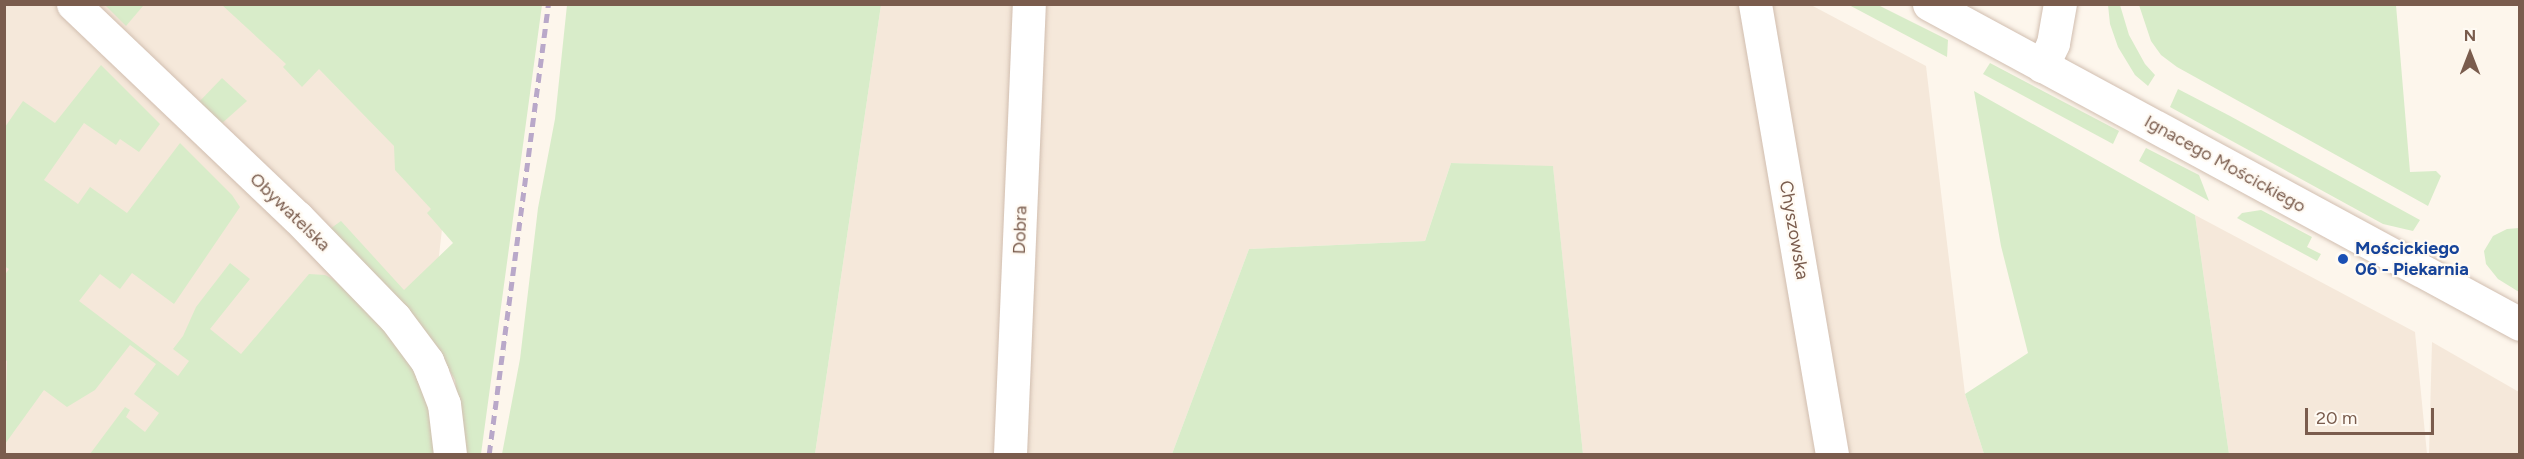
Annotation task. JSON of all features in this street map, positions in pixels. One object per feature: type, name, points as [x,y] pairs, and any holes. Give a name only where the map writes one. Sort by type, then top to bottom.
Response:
[{"type":"street","name":"Obywatelska","points":[[73,4],[297,217],[395,318],[422,353],[432,373],[444,404],[450,454]]},
{"type":"street","name":"Dobra","points":[[1010,454],[1029,4]]},
{"type":"street","name":"Chyszowska","points":[[1755,4],[1832,454]]},
{"type":"street","name":"Ignacego Mościckiego","points":[[1929,4],[2520,324]]},
{"type":"street","points":[[2042,66],[2053,43],[2060,4]]},
{"type":"shaded area","points":[[4,5],[479,5],[450,159],[427,361],[450,454],[5,454]]},
{"type":"shaded area","points":[[881,5],[1811,5],[1926,66],[1965,394],[1984,454],[1583,454],[1553,167],[1451,163],[1425,241],[1249,249],[1172,454],[815,454]]},
{"type":"shaded area","points":[[2195,215],[2415,332],[2427,454],[2229,454]]},
{"type":"shaded area","points":[[2432,342],[2519,392],[2519,454],[2429,454]]},
{"type":"green space","points":[[141,4],[143,6],[126,26],[105,5]]},
{"type":"green space","points":[[222,5],[542,5],[481,454],[463,454],[455,380],[437,349],[327,231],[341,221],[404,290],[453,243],[427,213],[431,209],[395,170],[394,146],[319,69],[302,87],[283,67],[286,64]]},
{"type":"green space","points":[[567,5],[881,5],[815,454],[502,454],[520,359],[538,208],[555,119]]},
{"type":"green space","points":[[1849,5],[1878,5],[1948,40],[1947,57]]},
{"type":"green space","points":[[2108,5],[2120,5],[2129,35],[2145,64],[2155,75],[2148,86],[2135,75],[2118,47],[2110,24]]},
{"type":"green space","points":[[2139,5],[2396,5],[2410,172],[2436,171],[2441,176],[2428,206],[2177,67],[2161,55],[2151,41]]},
{"type":"green space","points":[[1990,63],[2119,131],[2113,144],[1983,74]]},
{"type":"green space","points":[[101,65],[160,124],[139,152],[120,139],[116,145],[84,123],[44,180],[78,204],[90,187],[127,213],[180,143],[232,195],[240,207],[174,304],[132,273],[120,289],[100,274],[79,301],[178,376],[189,361],[173,349],[183,336],[196,307],[230,263],[250,279],[210,329],[241,354],[309,274],[325,275],[333,279],[386,325],[405,349],[431,401],[438,454],[90,454],[125,407],[130,410],[126,417],[145,432],[159,413],[134,394],[156,364],[130,345],[95,390],[67,407],[44,390],[5,444],[7,361],[4,359],[4,276],[9,269],[4,266],[5,127],[23,101],[55,123]]},
{"type":"green space","points":[[222,78],[247,101],[220,125],[198,103]]},
{"type":"green space","points":[[2178,89],[2420,220],[2413,231],[2383,224],[2170,107]]},
{"type":"green space","points":[[1974,91],[2195,215],[2229,454],[1984,454],[1965,394],[2028,353],[2001,246]]},
{"type":"green space","points":[[2146,148],[2199,175],[2209,201],[2139,161]]},
{"type":"green space","points":[[1451,163],[1553,166],[1583,454],[1172,454],[1249,249],[1425,241]]},
{"type":"green space","points":[[2261,210],[2312,237],[2307,247],[2321,254],[2317,261],[2237,218],[2242,213]]},
{"type":"green space","points":[[2520,228],[2519,292],[2498,279],[2486,264],[2484,251],[2493,236],[2507,229]]},
{"type":"railway","points":[[489,454],[548,4]]},
{"type":"place","name":"Mościckiego 06 - Piekarnia","points":[[2343,259]]}]
